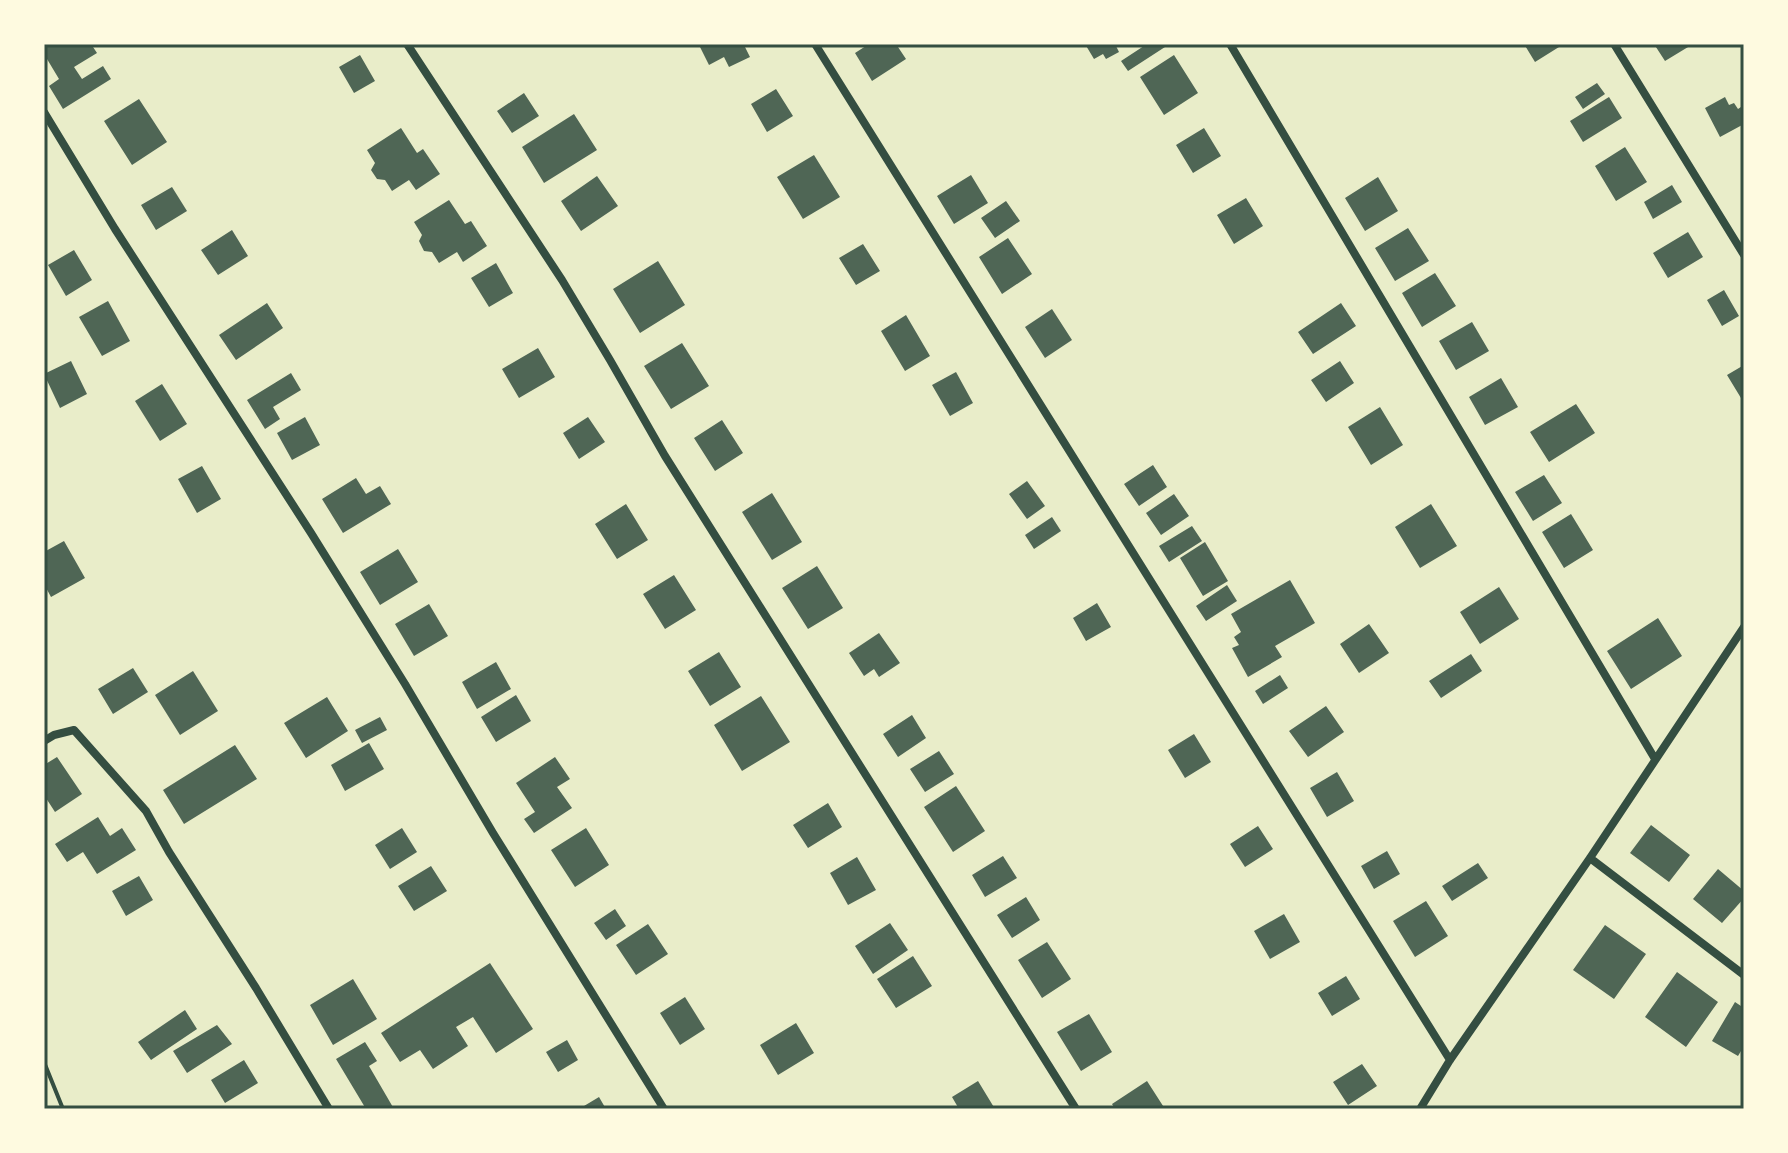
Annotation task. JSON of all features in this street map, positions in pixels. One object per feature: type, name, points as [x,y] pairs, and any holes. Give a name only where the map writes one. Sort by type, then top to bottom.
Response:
[{"type":"street","points":[[407,44],[562,280],[665,456],[1076,1109]]},
{"type":"street","points":[[815,44],[1450,1060]]},
{"type":"street","points":[[1230,44],[1655,759]]},
{"type":"street","points":[[1614,44],[1744,255]]},
{"type":"street","points":[[44,112],[115,229],[405,684],[664,1109]]},
{"type":"street","points":[[1420,1109],[1450,1060],[1744,627]]},
{"type":"street","points":[[44,741],[74,730],[146,811],[329,1109]]},
{"type":"street","points":[[1590,858],[1744,975]]},
{"type":"lane","points":[[44,1062],[63,1109]]},
{"type":"building","points":[[46,44],[91,44],[97,53],[74,67],[82,79],[103,66],[111,79],[63,109],[49,86],[59,79],[44,54]]},
{"type":"building","points":[[706,44],[751,44],[745,47],[750,57],[729,67],[724,57],[709,65],[700,47]]},
{"type":"building","points":[[869,44],[896,44],[906,59],[872,81],[855,53]]},
{"type":"building","points":[[1085,44],[1115,44],[1119,52],[1106,59],[1103,54],[1094,59]]},
{"type":"building","points":[[1147,44],[1163,44],[1165,47],[1128,71],[1121,61]]},
{"type":"building","points":[[1524,44],[1557,44],[1559,47],[1535,62]]},
{"type":"building","points":[[1654,44],[1693,44],[1665,61]]},
{"type":"building","points":[[360,55],[375,81],[354,93],[339,67]]},
{"type":"building","points":[[1174,55],[1198,93],[1164,115],[1140,77]]},
{"type":"building","points":[[1597,83],[1605,94],[1583,109],[1575,97]]},
{"type":"building","points":[[776,89],[793,116],[767,132],[751,104]]},
{"type":"building","points":[[524,93],[539,116],[512,133],[497,111]]},
{"type":"building","points":[[1609,97],[1622,118],[1583,142],[1570,121]]},
{"type":"building","points":[[1725,97],[1729,105],[1734,103],[1738,109],[1744,105],[1744,124],[1720,137],[1705,108]]},
{"type":"building","points":[[139,99],[167,142],[132,165],[104,121]]},
{"type":"building","points":[[574,114],[597,150],[544,183],[522,147]]},
{"type":"building","points":[[401,128],[417,153],[423,149],[440,174],[416,190],[409,180],[392,191],[385,180],[377,179],[371,170],[375,163],[367,150]]},
{"type":"building","points":[[1204,128],[1221,156],[1193,173],[1176,145]]},
{"type":"building","points":[[1625,147],[1647,182],[1616,201],[1595,166]]},
{"type":"building","points":[[814,155],[840,197],[803,219],[777,177]]},
{"type":"building","points":[[971,175],[988,203],[954,224],[937,196]]},
{"type":"building","points":[[597,176],[618,206],[581,231],[561,201]]},
{"type":"building","points":[[1378,177],[1398,211],[1365,231],[1345,198]]},
{"type":"building","points":[[1672,185],[1682,202],[1653,219],[1644,202]]},
{"type":"building","points":[[172,187],[187,211],[156,230],[141,205]]},
{"type":"building","points":[[1246,198],[1263,226],[1234,244],[1217,215]]},
{"type":"building","points":[[449,200],[465,224],[471,221],[487,246],[463,262],[457,252],[439,263],[432,252],[424,251],[419,241],[422,235],[414,222]]},
{"type":"building","points":[[1006,201],[1020,221],[995,238],[981,218]]},
{"type":"building","points":[[1408,228],[1429,261],[1395,281],[1375,248]]},
{"type":"building","points":[[232,230],[248,256],[218,275],[201,250]]},
{"type":"building","points":[[1688,232],[1703,257],[1668,278],[1653,253]]},
{"type":"building","points":[[1008,238],[1032,274],[1002,294],[979,257]]},
{"type":"building","points":[[863,244],[880,271],[856,285],[839,258]]},
{"type":"building","points":[[74,250],[92,280],[66,296],[48,265]]},
{"type":"building","points":[[658,261],[685,305],[640,333],[613,289]]},
{"type":"building","points":[[496,263],[513,293],[489,307],[471,278]]},
{"type":"building","points":[[1435,273],[1456,306],[1422,327],[1402,293]]},
{"type":"building","points":[[1724,290],[1739,316],[1722,326],[1707,300]]},
{"type":"building","points":[[108,301],[130,341],[102,356],[79,317]]},
{"type":"building","points":[[267,303],[283,328],[236,360],[219,335]]},
{"type":"building","points":[[1341,303],[1356,326],[1313,354],[1298,332]]},
{"type":"building","points":[[1052,309],[1072,340],[1045,358],[1025,327]]},
{"type":"building","points":[[906,315],[930,356],[905,371],[881,331]]},
{"type":"building","points":[[1472,322],[1489,351],[1456,370],[1439,341]]},
{"type":"building","points":[[682,343],[709,386],[671,409],[644,366]]},
{"type":"building","points":[[538,348],[555,377],[519,398],[502,369]]},
{"type":"building","points":[[71,361],[87,394],[60,408],[44,374]]},
{"type":"building","points":[[1340,361],[1354,383],[1326,402],[1311,380]]},
{"type":"building","points":[[1744,365],[1744,403],[1727,375]]},
{"type":"building","points":[[956,372],[973,403],[950,416],[932,385]]},
{"type":"building","points":[[291,373],[301,390],[273,407],[280,419],[265,429],[247,400]]},
{"type":"building","points":[[1501,378],[1518,407],[1485,425],[1469,397]]},
{"type":"building","points":[[162,384],[187,424],[160,441],[135,401]]},
{"type":"building","points":[[1576,404],[1595,433],[1549,462],[1530,432]]},
{"type":"building","points":[[1380,407],[1403,445],[1371,465],[1348,427]]},
{"type":"building","points":[[305,417],[320,445],[292,460],[277,433]]},
{"type":"building","points":[[588,417],[605,442],[579,459],[563,433]]},
{"type":"building","points":[[722,420],[743,453],[715,471],[694,438]]},
{"type":"building","points":[[1153,465],[1167,487],[1139,506],[1124,484]]},
{"type":"building","points":[[202,466],[221,499],[197,513],[178,479]]},
{"type":"building","points":[[1544,475],[1562,503],[1533,521],[1515,492]]},
{"type":"building","points":[[356,478],[366,494],[380,486],[391,504],[343,533],[322,499]]},
{"type":"building","points":[[1027,481],[1045,506],[1027,519],[1009,494]]},
{"type":"building","points":[[772,493],[802,542],[772,560],[742,512]]},
{"type":"building","points":[[1174,494],[1189,516],[1161,535],[1146,513]]},
{"type":"building","points":[[626,504],[648,540],[617,559],[595,524]]},
{"type":"building","points":[[1431,504],[1457,546],[1420,568],[1395,527]]},
{"type":"building","points":[[1571,514],[1593,550],[1564,568],[1542,532]]},
{"type":"building","points":[[1052,517],[1061,531],[1034,549],[1025,535]]},
{"type":"building","points":[[1192,526],[1202,541],[1169,562],[1159,546]]},
{"type":"building","points":[[64,541],[85,578],[51,597],[44,584],[44,552]]},
{"type":"building","points":[[1205,542],[1228,581],[1203,596],[1180,558]]},
{"type":"building","points":[[398,549],[418,582],[380,605],[360,572]]},
{"type":"building","points":[[817,566],[843,608],[808,629],[782,588]]},
{"type":"building","points":[[674,575],[696,610],[665,629],[643,594]]},
{"type":"building","points":[[1290,580],[1315,623],[1275,646],[1282,657],[1248,677],[1232,648],[1239,645],[1234,637],[1241,632],[1231,614]]},
{"type":"building","points":[[1227,585],[1237,601],[1206,621],[1196,606]]},
{"type":"building","points":[[1499,587],[1519,619],[1480,644],[1460,612]]},
{"type":"building","points":[[1097,603],[1111,627],[1086,641],[1073,618]]},
{"type":"building","points":[[429,604],[448,636],[414,656],[395,624]]},
{"type":"building","points":[[1658,618],[1682,656],[1631,689],[1607,651]]},
{"type":"building","points":[[1369,624],[1389,653],[1359,673],[1340,644]]},
{"type":"building","points":[[879,633],[900,663],[879,677],[874,669],[864,676],[849,653]]},
{"type":"building","points":[[719,652],[741,687],[710,706],[688,671]]},
{"type":"building","points":[[1471,654],[1482,671],[1441,698],[1429,681]]},
{"type":"building","points":[[496,662],[511,689],[477,709],[462,682]]},
{"type":"building","points":[[133,668],[148,692],[113,714],[98,689]]},
{"type":"building","points":[[193,671],[218,711],[180,735],[155,695]]},
{"type":"building","points":[[1280,675],[1288,688],[1263,704],[1255,691]]},
{"type":"building","points":[[516,695],[531,721],[496,742],[481,717]]},
{"type":"building","points":[[761,696],[790,742],[742,771],[714,725]]},
{"type":"building","points":[[327,697],[348,731],[306,758],[284,723]]},
{"type":"building","points":[[1326,706],[1344,732],[1308,757],[1289,731]]},
{"type":"building","points":[[912,715],[926,738],[898,757],[883,734]]},
{"type":"building","points":[[380,717],[387,730],[362,743],[355,730]]},
{"type":"building","points":[[1194,734],[1211,762],[1185,778],[1168,750]]},
{"type":"building","points":[[369,743],[384,769],[345,791],[331,765]]},
{"type":"building","points":[[235,745],[257,779],[184,824],[163,790]]},
{"type":"building","points":[[939,751],[954,774],[925,792],[910,769]]},
{"type":"building","points":[[57,757],[82,794],[55,812],[44,795],[44,765]]},
{"type":"building","points":[[555,757],[570,779],[557,787],[572,808],[534,833],[524,819],[535,812],[516,783]]},
{"type":"building","points":[[1337,772],[1354,801],[1327,817],[1310,788]]},
{"type":"building","points":[[956,786],[985,831],[953,852],[924,807]]},
{"type":"building","points":[[828,803],[842,827],[808,848],[793,825]]},
{"type":"building","points":[[98,817],[110,836],[122,828],[136,850],[97,874],[83,852],[67,862],[55,844]]},
{"type":"building","points":[[1651,825],[1690,855],[1669,882],[1630,853]]},
{"type":"building","points":[[1258,826],[1273,849],[1245,867],[1230,844]]},
{"type":"building","points":[[402,828],[417,852],[390,869],[375,845]]},
{"type":"building","points":[[586,828],[609,865],[575,887],[551,850]]},
{"type":"building","points":[[1387,851],[1400,874],[1374,889],[1361,866]]},
{"type":"building","points":[[1003,856],[1017,878],[985,897],[972,875]]},
{"type":"building","points":[[857,857],[876,890],[848,905],[830,873]]},
{"type":"building","points":[[1478,863],[1488,878],[1452,901],[1442,886]]},
{"type":"building","points":[[431,866],[447,891],[414,911],[398,886]]},
{"type":"building","points":[[1718,869],[1744,891],[1744,898],[1722,923],[1693,899]]},
{"type":"building","points":[[139,876],[153,900],[126,916],[112,891]]},
{"type":"building","points":[[1026,897],[1040,920],[1012,938],[997,915]]},
{"type":"building","points":[[1426,901],[1448,936],[1415,957],[1393,921]]},
{"type":"building","points":[[615,909],[626,926],[606,940],[594,923]]},
{"type":"building","points":[[1284,914],[1300,942],[1270,959],[1254,931]]},
{"type":"building","points":[[890,923],[908,950],[873,974],[855,946]]},
{"type":"building","points":[[648,924],[668,954],[636,975],[616,945]]},
{"type":"building","points":[[1605,925],[1646,954],[1614,999],[1573,970]]},
{"type":"building","points":[[1047,942],[1071,979],[1042,998],[1018,960]]},
{"type":"building","points":[[913,956],[932,986],[896,1008],[877,979]]},
{"type":"building","points":[[490,963],[533,1029],[496,1053],[473,1017],[456,1027],[468,1046],[433,1069],[420,1050],[400,1062],[381,1033]]},
{"type":"building","points":[[1677,972],[1718,1002],[1686,1047],[1645,1017]]},
{"type":"building","points":[[1346,976],[1360,999],[1332,1016],[1318,993]]},
{"type":"building","points":[[353,979],[377,1019],[333,1045],[310,1005]]},
{"type":"building","points":[[685,997],[705,1029],[680,1045],[660,1013]]},
{"type":"building","points":[[1735,1002],[1744,1008],[1744,1046],[1738,1056],[1712,1041]]},
{"type":"building","points":[[185,1010],[197,1029],[151,1060],[138,1042]]},
{"type":"building","points":[[1089,1014],[1112,1052],[1081,1071],[1057,1032]]},
{"type":"building","points":[[796,1023],[814,1053],[778,1075],[760,1045]]},
{"type":"building","points":[[217,1025],[232,1044],[187,1073],[173,1051]]},
{"type":"building","points":[[567,1040],[578,1060],[558,1072],[546,1052]]},
{"type":"building","points":[[365,1042],[377,1061],[369,1066],[394,1109],[366,1109],[336,1059]]},
{"type":"building","points":[[244,1060],[258,1083],[225,1103],[211,1080]]},
{"type":"building","points":[[1362,1064],[1377,1086],[1348,1105],[1333,1082]]},
{"type":"building","points":[[978,1081],[995,1109],[959,1109],[952,1097]]},
{"type":"building","points":[[1147,1081],[1165,1109],[1115,1109],[1112,1104]]},
{"type":"building","points":[[599,1097],[606,1109],[579,1109]]}]
